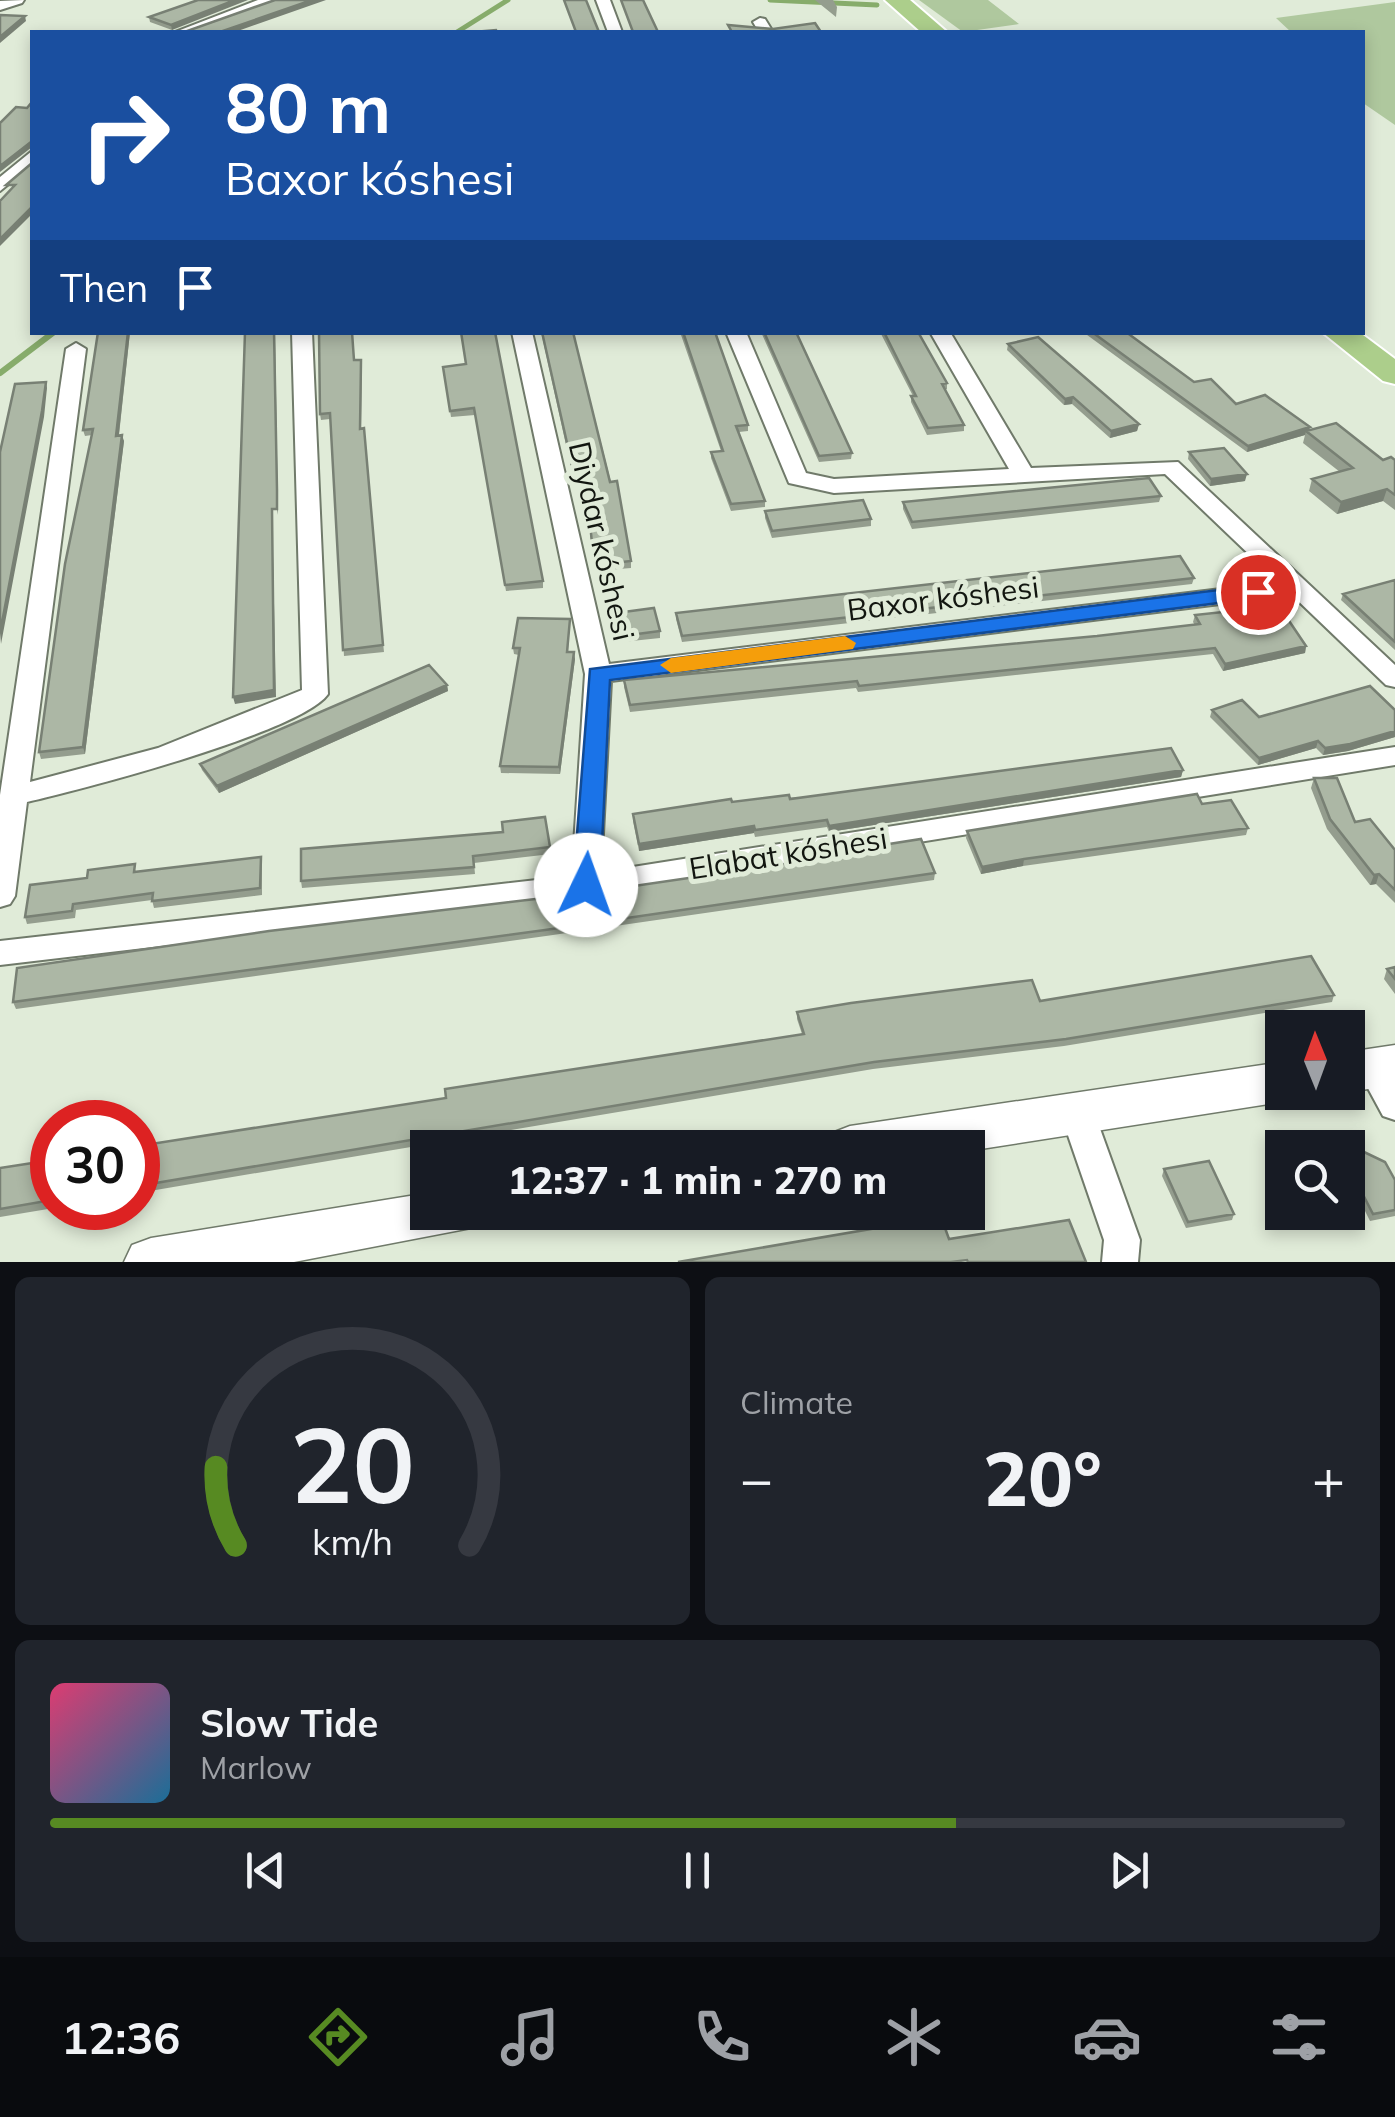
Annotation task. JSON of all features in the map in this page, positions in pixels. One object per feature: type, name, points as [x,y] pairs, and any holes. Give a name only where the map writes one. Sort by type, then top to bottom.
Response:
[{"type":"main road","points":[[896,0],[933,30]]},
{"type":"main road","points":[[1342,335],[1395,374]]},
{"type":"street","points":[[0,6],[17,0]]},
{"type":"street","points":[[188,30],[271,0]]},
{"type":"street","points":[[604,0],[615,30]]},
{"type":"street","points":[[0,186],[30,158]]},
{"type":"street","points":[[14,795],[170,756],[264,720],[315,694],[302,335]]},
{"type":"street","name":"Diydar kóshesi","points":[[523,335],[598,674],[586,885]]},
{"type":"street","points":[[737,335],[797,478],[834,486],[1170,467],[1395,679]]},
{"type":"street","points":[[942,335],[1024,474]]},
{"type":"street","points":[[0,896],[14,795],[10,739],[76,349]]},
{"type":"street","name":"Baxor kóshesi","points":[[598,674],[1296,587]]},
{"type":"street","name":"Elabat kóshesi","points":[[0,953],[586,885],[1395,756]]},
{"type":"street","points":[[964,1130],[1265,1084]]},
{"type":"street","points":[[1077,1112],[1122,1240],[1120,1262]]},
{"type":"street","points":[[151,1262],[322,1248],[410,1224]]},
{"type":"green space","points":[[919,0],[988,0],[1019,24],[977,30],[960,30]]},
{"type":"green space","points":[[1395,2],[1395,125],[1365,104],[1365,30],[1289,30],[1276,18]]},
{"type":"building","points":[[198,0],[235,0],[171,25],[149,17]]},
{"type":"building","points":[[275,0],[312,0],[226,30],[190,30]]},
{"type":"building","points":[[564,0],[586,0],[598,30],[575,30]]},
{"type":"building","points":[[621,0],[643,0],[657,30],[632,30]]},
{"type":"building","points":[[0,15],[25,16],[0,37]]},
{"type":"building","points":[[815,23],[820,30],[731,30],[728,25],[773,29]]},
{"type":"building","points":[[30,104],[30,143],[0,166],[0,123],[16,107]]},
{"type":"building","points":[[30,165],[30,209],[0,239],[0,201],[15,185],[6,185]]},
{"type":"building","points":[[98,335],[128,335],[116,436],[122,435],[83,747],[39,752],[65,564],[93,429],[83,430]]},
{"type":"building","points":[[245,335],[274,335],[274,690],[233,697]]},
{"type":"building","points":[[319,335],[352,335],[354,360],[361,360],[360,429],[364,428],[383,645],[343,650],[330,413],[320,414]]},
{"type":"building","points":[[461,335],[496,335],[543,581],[505,585],[474,408],[450,411],[443,367],[466,364]]},
{"type":"building","points":[[543,335],[574,335],[610,482],[617,481],[631,561],[594,565],[589,512],[580,474],[574,474]]},
{"type":"building","points":[[684,335],[716,335],[748,425],[736,426],[765,501],[731,504],[711,452],[723,451]]},
{"type":"building","points":[[765,335],[797,335],[852,453],[819,456]]},
{"type":"building","points":[[886,335],[920,335],[947,383],[942,384],[964,425],[928,428],[911,396],[916,396]]},
{"type":"building","points":[[1096,335],[1130,335],[1194,382],[1211,379],[1236,404],[1265,395],[1310,427],[1248,446]]},
{"type":"building","points":[[1038,337],[1139,424],[1111,431],[1073,397],[1065,399],[1008,344]]},
{"type":"building","points":[[46,382],[0,633],[0,452],[15,384]]},
{"type":"building","points":[[1336,423],[1383,460],[1395,460],[1395,495],[1387,489],[1341,502],[1312,479],[1353,468],[1306,431]]},
{"type":"building","points":[[1224,448],[1247,474],[1211,479],[1189,452]]},
{"type":"building","points":[[1149,478],[1161,496],[912,522],[903,502]]},
{"type":"building","points":[[863,500],[871,519],[772,531],[765,511]]},
{"type":"building","points":[[1180,556],[1194,578],[682,636],[676,613]]},
{"type":"building","points":[[1395,580],[1395,642],[1343,594]]},
{"type":"building","points":[[1279,606],[1306,646],[1225,664],[1215,648],[859,686],[857,681],[630,705],[624,680],[1097,636],[1200,624],[1195,615]]},
{"type":"building","points":[[654,608],[660,631],[622,636],[616,613]]},
{"type":"building","points":[[518,618],[570,619],[567,652],[574,652],[559,767],[500,766],[520,648],[513,648]]},
{"type":"building","points":[[429,665],[447,685],[217,786],[200,764]]},
{"type":"building","points":[[1370,686],[1395,710],[1395,731],[1325,748],[1318,741],[1259,758],[1212,710],[1242,700],[1259,717]]},
{"type":"building","points":[[1171,748],[1183,770],[829,826],[827,820],[755,830],[754,826],[639,844],[633,814],[731,799],[732,802],[789,795],[790,799]]},
{"type":"building","points":[[1314,778],[1337,778],[1355,822],[1370,819],[1395,850],[1395,890],[1379,874],[1374,875],[1330,819]]},
{"type":"building","points":[[1197,794],[1202,804],[1231,800],[1248,828],[982,867],[967,831]]},
{"type":"building","points":[[545,817],[550,847],[473,856],[474,867],[301,881],[301,849],[503,832],[502,822]]},
{"type":"building","points":[[921,839],[935,873],[13,1002],[17,968],[269,931],[586,893],[839,856],[838,852]]},
{"type":"building","points":[[261,857],[260,888],[152,901],[153,893],[73,904],[72,911],[25,917],[30,885],[87,878],[88,870],[135,864],[134,872]]},
{"type":"building","points":[[1311,956],[1334,995],[1066,1039],[874,1062],[470,1130],[410,1130],[410,1140],[160,1182],[160,1143],[446,1098],[445,1089],[804,1034],[797,1012],[851,1003],[1032,980],[1040,1001]]},
{"type":"building","points":[[1365,1152],[1385,1162],[1395,1180],[1395,1210],[1373,1214],[1365,1199]]},
{"type":"building","points":[[1209,1161],[1234,1214],[1188,1222],[1164,1169]]},
{"type":"building","points":[[30,1163],[30,1204],[0,1209],[0,1168]]},
{"type":"building","points":[[1069,1220],[1086,1262],[967,1260],[678,1262],[865,1230],[946,1230],[949,1239]]},
{"type":"waterway","points":[[460,30],[508,0]]},
{"type":"waterway","points":[[770,0],[877,5]]},
{"type":"waterway","points":[[0,373],[50,335]]},
{"type":"slow traffic","points":[[671,665],[845,643]]},
{"type":"route","points":[[586,885],[598,674],[1258,592]]}]
